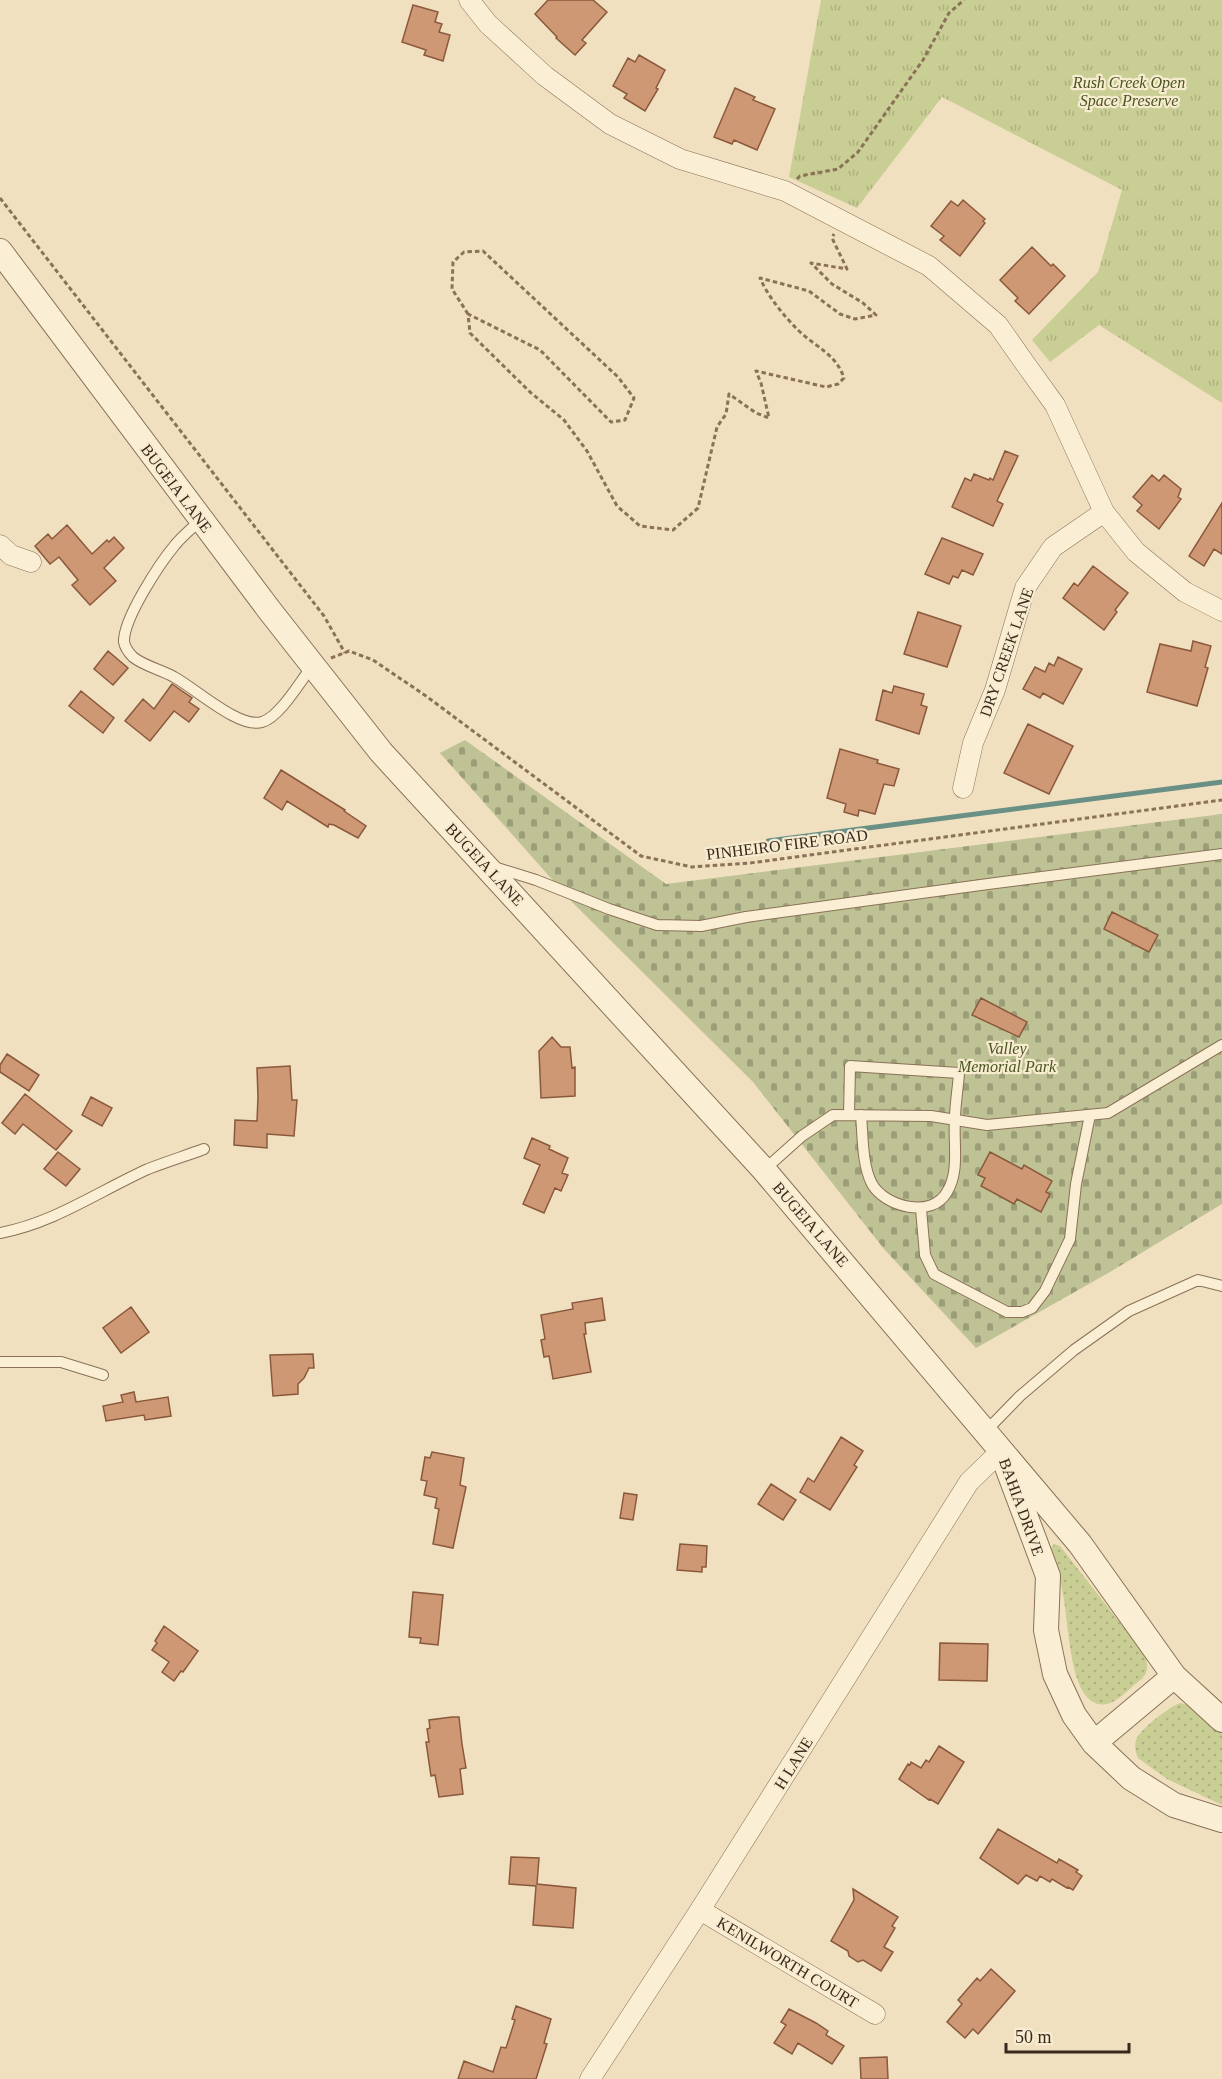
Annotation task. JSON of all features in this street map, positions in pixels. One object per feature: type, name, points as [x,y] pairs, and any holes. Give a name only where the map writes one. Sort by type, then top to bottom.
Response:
[{"type":"street","points":[[469,0],[488,24],[544,76],[610,124],[680,159],[785,190],[929,266],[998,326],[1055,405],[1104,512],[1136,552],[1185,592],[1222,611]]},
{"type":"street","name":"BUGEIA LANE","points":[[0,252],[201,520],[381,752],[764,1170],[1001,1451]]},
{"type":"street","name":"DRY CREEK LANE","points":[[963,788],[973,743],[995,690],[1025,588],[1053,547],[1104,512]]},
{"type":"street","points":[[0,545],[11,555],[31,562]]},
{"type":"street","name":"BAHIA DRIVE","points":[[1001,1451],[1080,1544],[1174,1676],[1222,1720]]},
{"type":"street","name":"BAHIA DRIVE","points":[[1001,1451],[1048,1576],[1047,1630],[1055,1674],[1074,1715],[1094,1743],[1131,1778],[1174,1805],[1222,1820]]},
{"type":"street","name":"H LANE","points":[[590,2079],[700,1910],[969,1482],[1001,1451]]},
{"type":"street","points":[[1094,1743],[1174,1676]]},
{"type":"street","name":"KENILWORTH COURT","points":[[700,1910],[876,2014]]},
{"type":"lane","points":[[201,520],[176,543],[138,602],[127,627],[124,640],[126,648],[134,658],[175,677],[227,712],[250,723],[260,723],[271,718],[313,665]]},
{"type":"lane","points":[[485,864],[536,880],[657,925],[701,926],[746,917],[1222,854]]},
{"type":"lane","points":[[764,1170],[802,1136],[833,1115],[931,1116],[987,1125],[1108,1113],[1222,1045]]},
{"type":"lane","points":[[849,1115],[850,1066],[960,1073],[954,1120],[955,1169],[947,1194],[932,1205],[921,1209],[890,1201],[873,1185],[866,1164],[861,1115]]},
{"type":"lane","points":[[921,1209],[925,1255],[934,1274],[1007,1312],[1014,1313],[1032,1308],[1045,1291],[1070,1239],[1076,1184],[1090,1115]]},
{"type":"lane","points":[[0,1233],[68,1210],[148,1170],[204,1149]]},
{"type":"lane","points":[[985,1432],[1020,1396],[1074,1350],[1129,1311],[1198,1280],[1222,1286]]},
{"type":"lane","points":[[0,1362],[61,1362],[103,1375]]},
{"type":"path","points":[[785,190],[800,176],[838,169],[858,152],[923,60],[949,13],[964,0]]},
{"type":"path","points":[[0,198],[324,616],[345,653],[313,665]]},
{"type":"path","points":[[468,314],[540,350],[610,422],[625,420],[634,398],[618,377],[483,250],[464,252],[453,262],[452,289],[468,314],[471,333],[530,392],[564,420],[587,451],[616,506],[640,526],[673,530],[698,508],[717,427],[726,414],[729,394],[756,413],[769,418],[756,371],[826,387],[837,384],[844,378],[840,366],[800,332],[768,296],[760,278],[809,291],[840,314],[855,319],[876,315],[863,303],[832,284],[811,263],[848,269],[832,238],[841,219]]},
{"type":"path","name":"PINHEIRO FIRE ROAD","points":[[345,653],[349,651],[374,660],[418,690],[641,856],[692,867],[750,863],[1222,800]]},
{"type":"green space","name":"Rush Creek Open Space Preserve","points":[[821,0],[1222,0],[1222,403],[1099,325],[1050,362],[1032,340],[1098,272],[1122,190],[942,97],[857,208],[789,177]]},
{"type":"green space","name":"Valley Memorial Park","points":[[465,740],[666,884],[1222,814],[1222,1204],[1110,1272],[976,1348],[884,1249],[753,1082],[573,903],[440,753]]},
{"type":"green space","points":[[1054,1544],[1060,1546],[1146,1659],[1147,1669],[1144,1677],[1111,1703],[1092,1702],[1080,1687],[1070,1645],[1059,1574],[1051,1548]]},
{"type":"green space","points":[[1180,1703],[1188,1705],[1222,1731],[1222,1805],[1167,1779],[1138,1758],[1135,1746],[1140,1734],[1156,1718]]},
{"type":"building","points":[[548,0],[593,0],[607,12],[582,40],[586,43],[575,55],[535,14]]},
{"type":"building","points":[[413,5],[438,12],[435,22],[442,24],[439,32],[450,35],[443,61],[424,55],[426,50],[402,42]]},
{"type":"building","points":[[639,55],[665,70],[656,88],[658,89],[645,111],[624,98],[627,94],[613,86],[628,58],[635,62]]},
{"type":"building","points":[[735,88],[755,97],[753,100],[775,109],[757,150],[734,140],[732,144],[714,137]]},
{"type":"building","points":[[963,200],[985,219],[983,221],[985,223],[960,256],[940,240],[944,236],[931,226],[951,201],[958,206]]},
{"type":"building","points":[[1032,247],[1065,276],[1029,314],[1015,301],[1018,298],[1000,280]]},
{"type":"building","points":[[1005,451],[1018,456],[997,501],[1003,504],[993,526],[952,507],[965,478],[971,481],[974,474],[993,480]]},
{"type":"building","points":[[1152,475],[1159,481],[1164,475],[1181,489],[1178,497],[1181,499],[1159,529],[1137,511],[1142,505],[1133,497]]},
{"type":"building","points":[[1222,503],[1222,554],[1214,549],[1204,566],[1189,556]]},
{"type":"building","points":[[67,525],[92,554],[107,540],[109,542],[114,537],[124,548],[104,568],[116,581],[90,605],[72,585],[78,580],[59,557],[50,564],[35,546],[48,534],[52,539]]},
{"type":"building","points":[[942,538],[983,554],[973,575],[962,570],[958,578],[953,576],[949,584],[925,574]]},
{"type":"building","points":[[1093,566],[1128,593],[1104,630],[1063,598],[1074,583],[1078,586]]},
{"type":"building","points":[[918,612],[961,626],[947,667],[904,654]]},
{"type":"building","points":[[1193,641],[1211,646],[1205,667],[1208,668],[1197,706],[1147,692],[1160,644],[1191,651]]},
{"type":"building","points":[[108,651],[128,668],[113,685],[94,669]]},
{"type":"building","points":[[1058,657],[1082,669],[1063,704],[1043,693],[1040,698],[1023,689],[1035,667],[1045,672],[1049,663],[1054,666]]},
{"type":"building","points":[[172,684],[192,698],[189,702],[199,709],[189,722],[174,711],[150,741],[125,721],[143,699],[154,709]]},
{"type":"building","points":[[894,686],[924,694],[921,705],[927,707],[919,734],[876,720],[883,690],[892,693]]},
{"type":"building","points":[[81,691],[114,718],[103,733],[69,706]]},
{"type":"building","points":[[1028,724],[1073,746],[1049,794],[1004,773]]},
{"type":"building","points":[[840,749],[899,769],[894,786],[884,784],[875,814],[859,810],[858,816],[844,812],[846,804],[827,798]]},
{"type":"building","points":[[281,770],[345,810],[366,826],[358,838],[334,825],[329,824],[328,827],[287,801],[282,810],[264,798]]},
{"type":"building","points":[[1112,912],[1158,935],[1149,952],[1104,929]]},
{"type":"building","points":[[981,998],[1027,1022],[1019,1037],[972,1015]]},
{"type":"building","points":[[552,1037],[561,1047],[570,1047],[572,1068],[575,1067],[575,1096],[541,1098],[539,1051]]},
{"type":"building","points":[[7,1054],[39,1075],[29,1091],[0,1072],[0,1065]]},
{"type":"building","points":[[290,1066],[292,1100],[297,1100],[294,1136],[267,1134],[267,1148],[234,1145],[235,1120],[257,1121],[257,1068]]},
{"type":"building","points":[[25,1094],[72,1131],[56,1150],[23,1124],[15,1134],[2,1123]]},
{"type":"building","points":[[91,1097],[112,1108],[102,1126],[82,1115]]},
{"type":"building","points":[[532,1138],[568,1158],[562,1173],[568,1175],[561,1191],[555,1188],[544,1213],[523,1204],[540,1165],[524,1158]]},
{"type":"building","points":[[58,1152],[80,1169],[66,1186],[44,1169]]},
{"type":"building","points":[[990,1152],[1022,1169],[1024,1165],[1052,1181],[1046,1192],[1050,1194],[1041,1212],[1017,1199],[1014,1204],[981,1186],[985,1178],[978,1175]]},
{"type":"building","points":[[602,1298],[605,1320],[585,1323],[586,1334],[584,1334],[591,1372],[553,1379],[549,1356],[544,1357],[541,1340],[545,1339],[541,1315],[573,1309],[572,1303]]},
{"type":"building","points":[[131,1307],[149,1332],[121,1353],[103,1328]]},
{"type":"building","points":[[313,1354],[314,1368],[309,1368],[298,1384],[298,1394],[273,1396],[270,1355]]},
{"type":"building","points":[[134,1392],[136,1402],[168,1397],[171,1416],[145,1420],[144,1415],[106,1421],[103,1406],[123,1402],[121,1395]]},
{"type":"building","points":[[841,1437],[863,1451],[854,1465],[857,1467],[830,1510],[800,1492],[808,1478],[814,1482]]},
{"type":"building","points":[[432,1452],[464,1458],[460,1485],[466,1487],[453,1548],[433,1544],[439,1509],[435,1508],[437,1498],[424,1495],[427,1481],[421,1480],[425,1457],[430,1458]]},
{"type":"building","points":[[771,1484],[796,1500],[783,1520],[758,1504]]},
{"type":"building","points":[[624,1493],[637,1495],[633,1520],[620,1518]]},
{"type":"building","points":[[680,1544],[707,1546],[706,1567],[702,1567],[702,1572],[677,1570]]},
{"type":"building","points":[[413,1592],[443,1595],[438,1645],[420,1643],[421,1638],[409,1637]]},
{"type":"building","points":[[164,1626],[198,1651],[174,1681],[162,1672],[169,1662],[152,1650]]},
{"type":"building","points":[[940,1643],[988,1644],[987,1681],[939,1680]]},
{"type":"building","points":[[459,1717],[466,1768],[460,1769],[463,1794],[439,1797],[435,1775],[431,1776],[426,1742],[429,1742],[427,1729],[430,1728],[429,1720]]},
{"type":"building","points":[[939,1746],[964,1762],[938,1804],[899,1779],[911,1762],[921,1768],[926,1760],[929,1762]]},
{"type":"building","points":[[998,1829],[1057,1863],[1059,1859],[1078,1870],[1076,1872],[1082,1876],[1073,1890],[1052,1879],[1050,1882],[1040,1876],[1037,1881],[1026,1875],[1018,1884],[980,1858]]},
{"type":"building","points":[[511,1857],[539,1858],[537,1884],[576,1888],[573,1928],[533,1925],[536,1886],[509,1884]]},
{"type":"building","points":[[853,1889],[898,1917],[892,1926],[895,1928],[884,1947],[893,1952],[881,1971],[863,1960],[858,1962],[849,1956],[848,1951],[831,1941],[854,1900]]},
{"type":"building","points":[[991,1969],[1015,1991],[978,2034],[973,2029],[965,2038],[947,2022],[962,2004],[958,2000],[977,1978],[980,1981]]},
{"type":"building","points":[[516,2006],[551,2019],[544,2043],[547,2044],[536,2079],[458,2079],[464,2061],[493,2072],[501,2047],[506,2048],[515,2020],[512,2019]]},
{"type":"building","points":[[789,2009],[828,2031],[826,2035],[844,2046],[832,2064],[798,2043],[792,2054],[774,2043],[786,2025],[781,2022]]},
{"type":"building","points":[[887,2057],[888,2079],[861,2079],[860,2058]]},
{"type":"waterway","points":[[768,841],[1222,782]]}]
